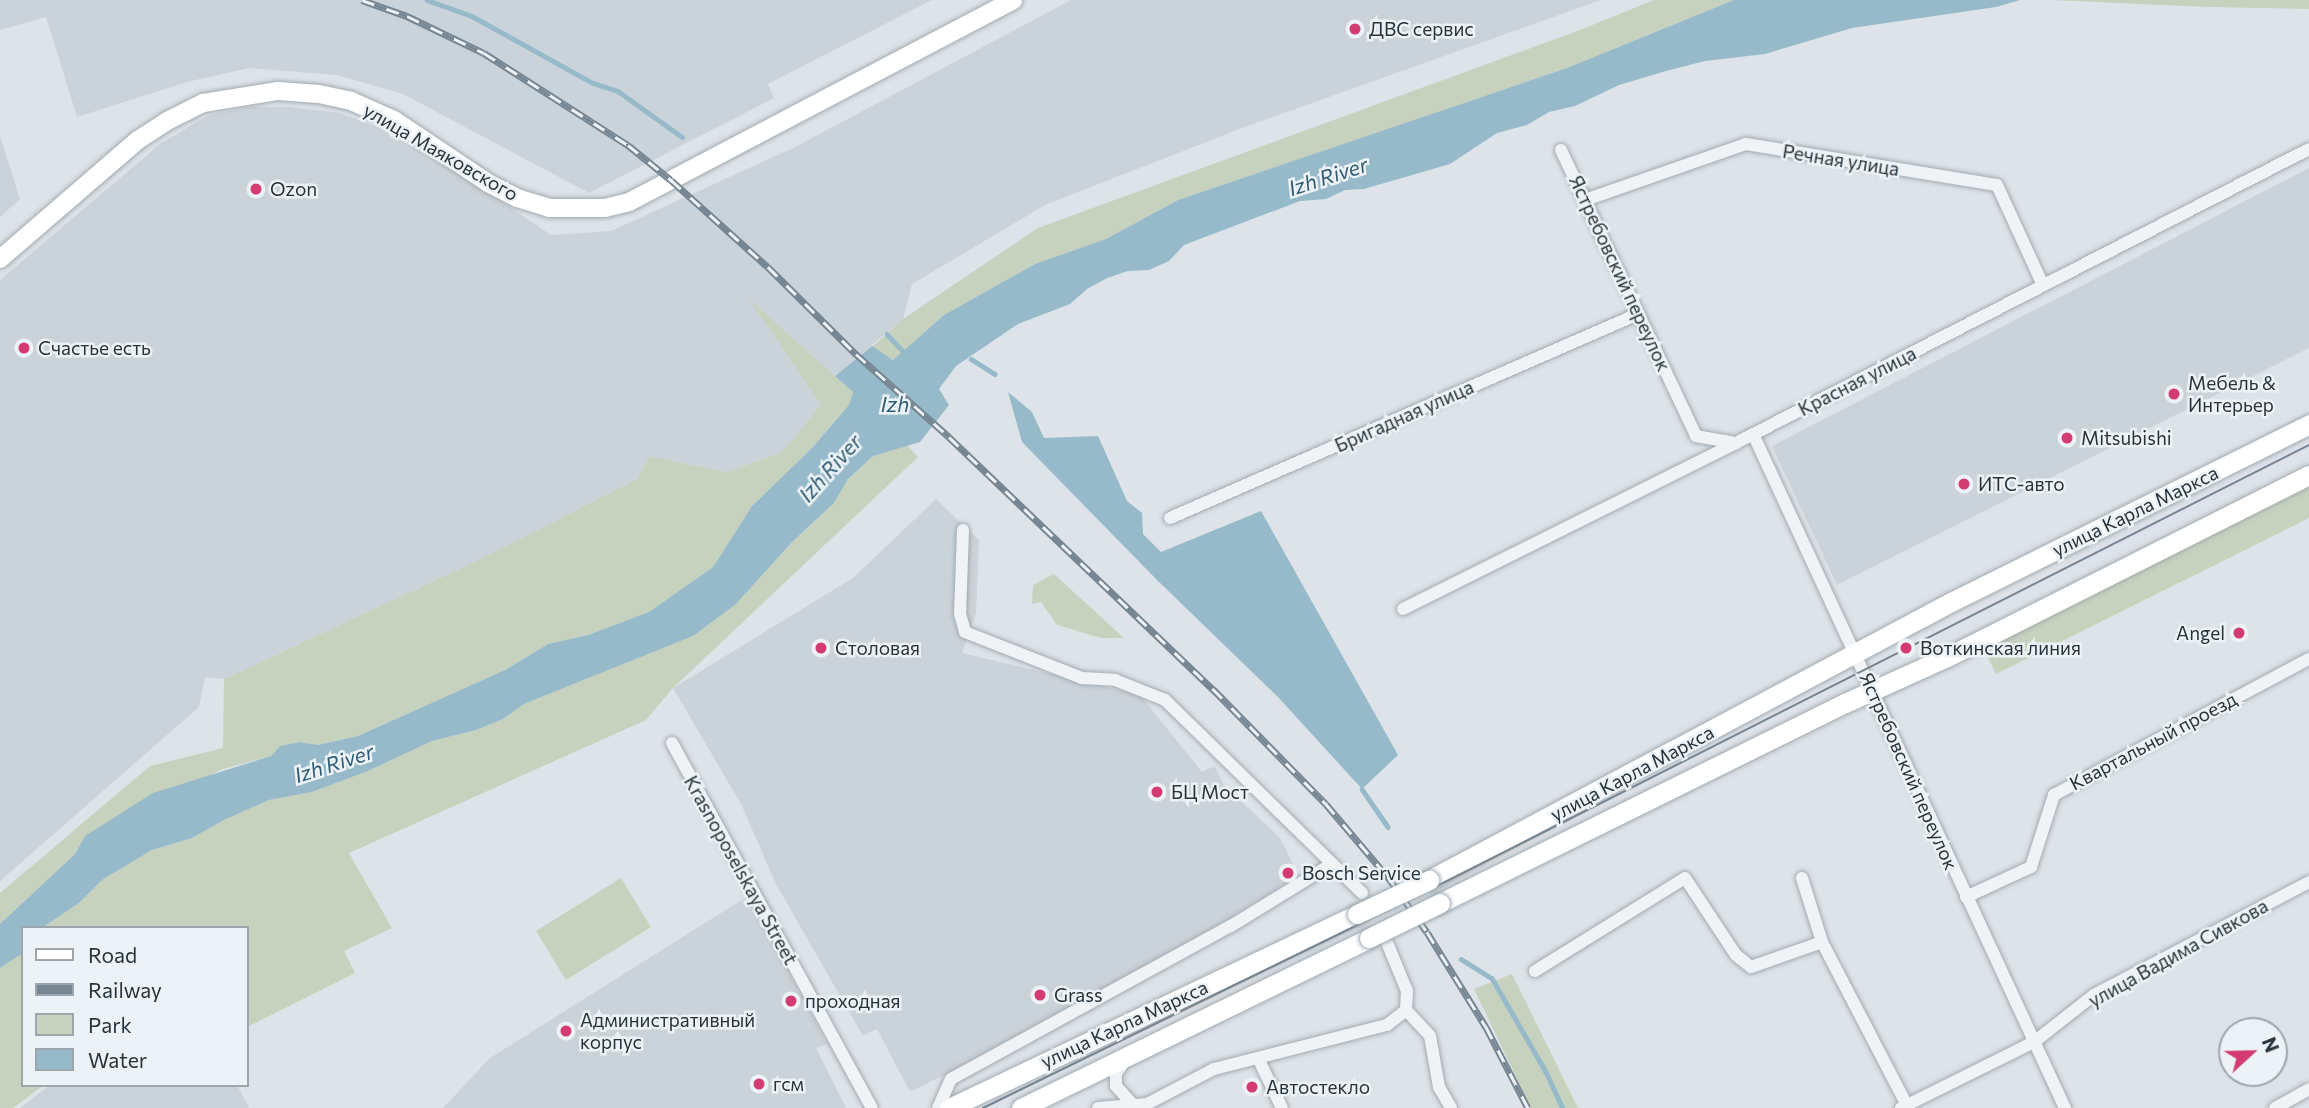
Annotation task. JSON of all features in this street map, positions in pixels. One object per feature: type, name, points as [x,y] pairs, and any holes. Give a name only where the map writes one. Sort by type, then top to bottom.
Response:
[{"type":"main road","name":"улица Маяковского","points":[[0,259],[138,140],[167,121],[204,103],[278,91],[319,94],[351,101],[394,120],[488,183],[517,198],[549,208],[604,208],[629,202],[1013,0]]},
{"type":"main road","name":"улица Карла Маркса","points":[[949,1108],[1429,880],[1855,653],[2309,424]]},
{"type":"main road","name":"улица Карла Маркса","points":[[1021,1108],[1947,657],[2309,475]]},
{"type":"street","name":"Речная улица","points":[[1585,200],[1746,144],[1997,185],[2043,285]]},
{"type":"street","name":"Красная улица","points":[[1403,609],[1754,434],[2309,149]]},
{"type":"street","name":"Ястребовский переулок","points":[[1562,150],[1696,436],[1736,443]]},
{"type":"street","name":"Бригадная улица","points":[[1170,518],[1638,314]]},
{"type":"street","name":"Ястребовский переулок","points":[[1754,434],[2065,1108]]},
{"type":"street","points":[[963,530],[960,614],[965,632],[1082,678],[1115,680],[1165,700],[1330,865],[1362,892]]},
{"type":"street","name":"Квартальный проезд","points":[[1966,897],[2031,867],[2054,795],[2309,659]]},
{"type":"street","name":"Krasnoposelskaya Street","points":[[672,743],[872,1108]]},
{"type":"street","points":[[938,1108],[951,1079],[1231,926],[1330,865]]},
{"type":"street","points":[[1535,971],[1685,878],[1736,955],[1751,967],[1822,942]]},
{"type":"street","points":[[1802,878],[1822,942],[1904,1107]]},
{"type":"street","name":"улица Вадима Сивкова","points":[[1904,1107],[2034,1042],[2095,995],[2309,882]]},
{"type":"street","points":[[1388,944],[1407,991],[1406,1010],[1430,1036],[1440,1087],[1451,1108]]},
{"type":"street","points":[[1098,1108],[1147,1104],[1214,1069],[1387,1025],[1406,1010]]},
{"type":"street","points":[[1133,1105],[1116,1086],[1116,1074],[1120,1063],[1137,1052]]},
{"type":"street","points":[[1258,1058],[1282,1108]]},
{"type":"street","points":[[2275,1108],[2309,1089]]},
{"type":"shaded area","points":[[0,0],[932,0],[768,84],[774,98],[589,193],[403,94],[337,75],[249,68],[187,82],[77,117],[46,17],[0,30]]},
{"type":"shaded area","points":[[1071,0],[1601,0],[1242,128],[1045,205],[912,284],[903,319],[835,376],[751,301],[822,406],[782,452],[727,472],[649,456],[637,479],[474,562],[224,679],[205,677],[199,707],[0,881],[0,280],[160,144],[209,115],[250,107],[290,107],[340,113],[375,126],[460,173],[551,235],[611,231],[795,147]]},
{"type":"shaded area","points":[[0,136],[20,199],[0,217]]},
{"type":"shaded area","points":[[2309,168],[2309,348],[1837,585],[1772,446]]},
{"type":"shaded area","points":[[936,499],[979,540],[976,613],[962,653],[1140,695],[1202,772],[1215,766],[1223,784],[1280,838],[1299,876],[1222,925],[971,1062],[910,1092],[877,1029],[863,1036],[776,884],[741,804],[673,688],[853,578]]},
{"type":"shaded area","points":[[748,896],[826,1044],[816,1048],[846,1108],[443,1108],[490,1058]]},
{"type":"shaded area","points":[[47,1087],[238,1087],[249,1108],[20,1108]]},
{"type":"green space","points":[[1654,0],[1734,0],[1567,68],[1178,200],[1106,239],[1035,264],[944,315],[893,360],[872,347],[903,319],[1038,228],[1580,30]]},
{"type":"green space","points":[[2050,0],[2309,0],[2309,9],[2208,7]]},
{"type":"green space","points":[[748,298],[853,392],[849,405],[812,448],[752,506],[713,567],[649,612],[588,635],[548,644],[505,670],[358,736],[318,745],[300,742],[280,746],[271,756],[223,769],[85,836],[75,854],[0,924],[0,893],[150,766],[223,748],[224,679],[474,562],[637,479],[649,456],[727,472],[782,452],[821,405]]},
{"type":"green space","points":[[907,445],[918,457],[673,688],[646,720],[349,853],[392,928],[344,951],[355,973],[248,1026],[248,926],[45,926],[79,903],[102,880],[152,850],[192,838],[269,800],[312,792],[368,771],[432,741],[476,730],[503,719],[524,704],[693,636],[735,605],[792,542],[834,503],[848,479],[873,456]]},
{"type":"green space","points":[[2309,486],[2309,518],[1996,674],[1984,649]]},
{"type":"green space","points":[[1054,574],[1124,638],[1101,638],[1057,625],[1041,602],[1032,604],[1033,585]]},
{"type":"green space","points":[[621,878],[651,927],[566,980],[536,931]]},
{"type":"green space","points":[[21,954],[21,1087],[41,1087],[13,1108],[0,1108],[0,968]]},
{"type":"green space","points":[[1512,974],[1578,1108],[1531,1108],[1474,989]]},
{"type":"water","name":"Izh","points":[[1734,0],[2020,0],[1996,7],[1852,28],[1765,54],[1705,61],[1619,85],[1575,106],[1549,112],[1527,125],[1497,133],[1450,164],[1364,189],[1345,190],[1326,199],[1300,201],[1184,245],[1169,261],[1149,270],[1128,271],[1107,278],[1087,289],[1070,304],[1018,324],[956,366],[939,389],[949,405],[920,442],[873,456],[848,479],[834,503],[792,542],[735,605],[693,636],[524,704],[503,719],[476,730],[432,741],[368,771],[312,792],[269,800],[192,838],[152,850],[102,880],[79,903],[45,926],[21,926],[21,954],[0,968],[0,924],[75,854],[85,836],[153,793],[271,756],[280,746],[300,742],[318,745],[358,736],[505,670],[548,644],[588,635],[649,612],[713,567],[752,506],[812,448],[849,405],[853,392],[835,376],[872,346],[893,360],[944,315],[1035,264],[1106,239],[1178,200],[1567,68]]},
{"type":"water","points":[[1008,392],[1032,412],[1044,438],[1098,436],[1127,501],[1142,513],[1143,534],[1161,552],[1261,511],[1398,755],[1362,789],[1278,697],[1157,580],[1022,442]]},
{"type":"waterway","points":[[427,0],[472,16],[593,83],[618,91],[682,137]]},
{"type":"waterway","points":[[887,334],[903,351]]},
{"type":"waterway","points":[[971,359],[995,374]]},
{"type":"waterway","points":[[1362,789],[1388,827]]},
{"type":"waterway","points":[[1461,959],[1492,978],[1546,1072],[1563,1108]]},
{"type":"tram line","points":[[983,1108],[1433,888],[2309,445]]},
{"type":"railway","points":[[362,0],[407,16],[484,53],[628,145],[768,267],[856,354],[949,437],[1213,689],[1326,804],[1388,877],[1427,932],[1486,1027],[1528,1108]]},
{"type":"place","name":"ДВС сервис","points":[[1355,29]]},
{"type":"place","name":"Ozon","points":[[256,189]]},
{"type":"place","name":"Счастье есть","points":[[24,348]]},
{"type":"place","name":"Мебель & Интерьер","points":[[2174,394]]},
{"type":"place","name":"Mitsubishi","points":[[2067,438]]},
{"type":"place","name":"ИТС-авто","points":[[1964,484]]},
{"type":"place","name":"Angel","points":[[2239,633]]},
{"type":"place","name":"Столовая","points":[[821,648]]},
{"type":"place","name":"Воткинская линия","points":[[1906,648]]},
{"type":"place","name":"БЦ Мост","points":[[1157,792]]},
{"type":"place","name":"Bosch Service","points":[[1288,873]]},
{"type":"place","name":"Grass","points":[[1040,995]]},
{"type":"place","name":"проходная","points":[[791,1001]]},
{"type":"place","name":"Административный корпус","points":[[566,1031]]},
{"type":"place","name":"гсм","points":[[759,1084]]},
{"type":"place","name":"Автостекло","points":[[1252,1087]]},
{"type":"water label","name":"Izh River","points":[[1328,176]]},
{"type":"water label","name":"Izh River","points":[[830,468]]},
{"type":"water label","name":"Izh River","points":[[334,763]]}]
